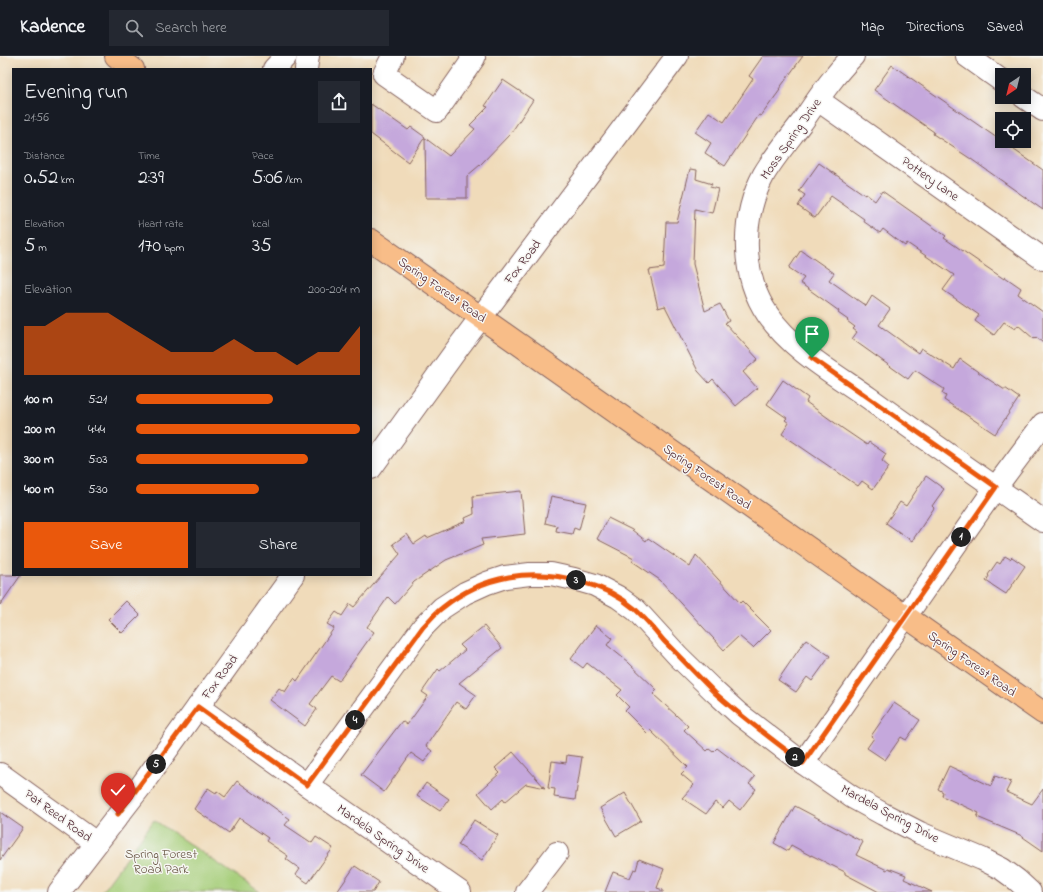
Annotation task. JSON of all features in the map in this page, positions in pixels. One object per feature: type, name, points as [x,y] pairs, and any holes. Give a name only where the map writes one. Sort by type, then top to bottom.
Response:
[{"type":"main road","points":[[116,56],[132,68]]},
{"type":"main road","name":"Spring Forest Road","points":[[372,241],[1043,713]]},
{"type":"street","points":[[275,68],[286,56]]},
{"type":"street","points":[[306,68],[308,56]]},
{"type":"street","points":[[394,56],[384,74],[437,111],[474,58],[471,56]]},
{"type":"street","name":"Fox Road","points":[[372,467],[481,317],[677,56]]},
{"type":"street","name":"Moss Spring Drive","points":[[853,56],[838,71],[764,173],[748,217],[748,256],[752,283],[759,300],[768,315],[796,345],[878,405],[1043,521]]},
{"type":"street","points":[[967,56],[995,76]]},
{"type":"street","name":"Pottery Lane","points":[[818,100],[1043,260]]},
{"type":"street","points":[[1031,102],[1043,110]]},
{"type":"street","points":[[803,763],[996,487],[1043,424]]},
{"type":"street","name":"Mardela Spring Drive","points":[[307,785],[423,627],[442,608],[465,593],[505,577],[530,574],[551,574],[595,585],[618,597],[636,610],[678,656],[739,714],[803,763],[852,796],[920,833],[1002,869],[1030,892]]},
{"type":"street","name":"Fox Road","points":[[58,892],[141,786],[292,576]]},
{"type":"street","name":"Mardela Spring Drive","points":[[198,707],[460,892]]},
{"type":"street","name":"Pat Reed Road","points":[[0,774],[96,843]]},
{"type":"street","points":[[527,892],[557,853]]},
{"type":"green space","name":"Spring Forest Road Park","points":[[154,820],[260,892],[101,892]]},
{"type":"building","points":[[763,56],[803,56],[761,116],[759,115],[725,166],[705,153],[711,143],[695,132],[709,112],[724,122],[753,79],[749,76]]},
{"type":"building","points":[[892,65],[995,137],[995,148],[1011,148],[1043,170],[1043,210],[933,134],[934,132],[874,90]]},
{"type":"building","points":[[503,80],[533,100],[511,133],[480,165],[467,176],[467,198],[426,198],[425,138],[449,156],[475,129],[470,125],[488,107],[485,106]]},
{"type":"building","points":[[372,105],[408,130],[411,127],[425,137],[408,162],[372,135]]},
{"type":"building","points":[[819,163],[875,201],[882,191],[946,236],[944,238],[1004,279],[1005,277],[1021,288],[1018,294],[1043,312],[1043,343],[1036,337],[1034,339],[1018,325],[1015,329],[1004,322],[994,335],[975,321],[979,315],[943,290],[954,275],[907,243],[905,246],[883,229],[880,233],[863,221],[864,219],[831,196],[815,218],[798,206],[805,195],[799,191]]},
{"type":"building","points":[[690,169],[697,170],[696,179],[712,184],[710,187],[718,189],[712,213],[695,209],[693,264],[705,311],[720,304],[729,321],[725,323],[758,359],[743,372],[757,388],[736,406],[713,379],[709,383],[698,371],[665,306],[658,308],[649,270],[664,268],[666,222],[677,222]]},
{"type":"building","points":[[801,250],[834,273],[829,280],[866,306],[872,296],[890,309],[879,325],[918,353],[921,348],[954,369],[960,359],[988,379],[1005,390],[1005,388],[1019,398],[995,434],[944,400],[946,396],[942,393],[944,389],[915,370],[908,379],[852,339],[857,332],[853,329],[855,327],[838,313],[839,311],[800,283],[804,278],[789,268]]},
{"type":"building","points":[[783,380],[808,398],[806,402],[842,428],[867,445],[869,442],[886,454],[882,461],[889,467],[873,489],[862,481],[858,486],[782,434],[789,423],[785,420],[787,418],[767,404]]},
{"type":"building","points":[[926,476],[944,489],[932,506],[934,508],[912,541],[886,523],[900,502],[906,506]]},
{"type":"building","points":[[521,491],[525,534],[481,539],[483,545],[446,560],[414,582],[395,604],[388,597],[367,627],[374,632],[339,681],[331,676],[310,704],[317,709],[305,726],[270,700],[279,688],[285,692],[294,678],[297,681],[334,628],[327,624],[336,612],[342,616],[350,604],[354,607],[400,554],[393,544],[407,534],[414,544],[426,536],[427,538],[466,521],[465,518],[474,514],[473,496]]},
{"type":"building","points":[[551,496],[586,503],[579,530],[574,528],[572,534],[556,531],[557,526],[545,523]]},
{"type":"building","points":[[608,518],[632,530],[646,541],[648,538],[690,567],[696,555],[740,603],[742,601],[771,630],[753,648],[739,636],[724,650],[660,580],[632,561],[634,558],[597,539]]},
{"type":"building","points":[[1005,556],[1010,559],[1012,557],[1025,566],[1006,594],[986,581],[989,576],[988,575],[997,562],[1000,564]]},
{"type":"building","points":[[0,575],[20,576],[0,605]]},
{"type":"building","points":[[126,601],[140,615],[122,633],[108,619]]},
{"type":"building","points":[[596,625],[612,638],[607,645],[628,662],[657,690],[653,694],[688,726],[684,730],[707,751],[709,749],[713,752],[717,748],[755,777],[749,784],[756,789],[740,810],[729,801],[723,808],[715,802],[706,814],[682,798],[694,785],[681,774],[688,767],[650,730],[647,733],[625,711],[629,707],[617,695],[622,690],[587,663],[583,668],[571,659]]},
{"type":"building","points":[[484,626],[502,648],[459,683],[476,695],[466,709],[456,702],[426,746],[432,751],[424,762],[411,753],[384,792],[361,775],[402,721],[407,725],[428,696],[422,692],[438,669],[440,671],[465,650],[460,645]]},
{"type":"building","points":[[806,639],[830,656],[812,681],[807,677],[796,692],[778,680]]},
{"type":"building","points":[[894,703],[920,720],[906,740],[901,737],[885,760],[867,748],[874,738],[871,736]]},
{"type":"building","points":[[513,752],[545,788],[526,784],[505,802],[503,799],[492,809],[478,793],[500,773],[495,768]]},
{"type":"building","points":[[567,755],[582,757],[575,800],[554,797],[555,789],[548,788],[552,761],[566,763]]},
{"type":"building","points":[[949,766],[991,786],[995,776],[1011,782],[1006,792],[1032,804],[1043,789],[1043,851],[1020,835],[977,817],[979,813],[942,796],[943,792],[938,789]]},
{"type":"building","points":[[237,781],[290,819],[285,825],[312,843],[316,837],[333,848],[308,883],[296,875],[300,869],[286,859],[288,856],[266,841],[268,838],[239,818],[229,833],[194,809],[208,788],[216,793],[217,791],[225,797]]},
{"type":"building","points":[[426,783],[449,799],[440,811],[417,796]]},
{"type":"building","points":[[625,793],[641,821],[616,836],[600,808]]},
{"type":"building","points":[[795,806],[863,842],[856,855],[887,870],[888,868],[906,875],[904,879],[932,892],[879,892],[845,874],[845,872],[791,845],[788,851],[774,843]]},
{"type":"building","points":[[0,812],[23,828],[0,860]]},
{"type":"building","points":[[474,820],[498,835],[482,860],[458,845]]},
{"type":"building","points":[[639,859],[664,869],[657,888],[663,890],[663,892],[605,892],[613,872],[630,878],[634,869],[636,870]]},
{"type":"building","points":[[355,866],[379,882],[373,892],[337,892]]},
{"type":"route","points":[[118,814],[141,786],[198,707],[307,785],[423,627],[442,608],[465,593],[487,583],[505,577],[530,574],[551,574],[574,579],[595,585],[618,597],[636,610],[678,656],[739,714],[803,763],[996,487],[812,358]]}]
